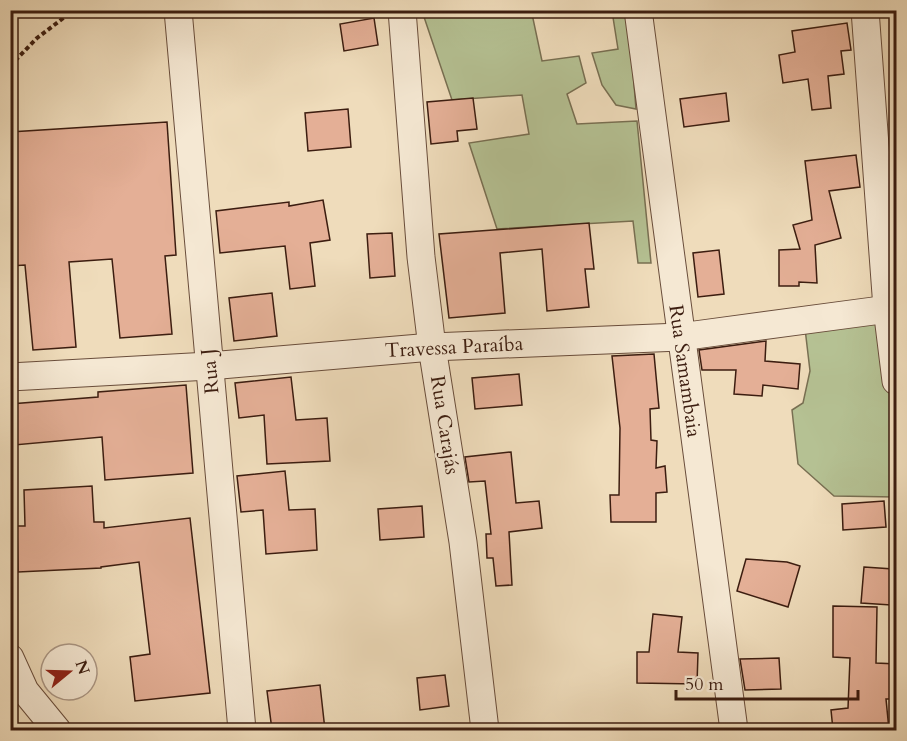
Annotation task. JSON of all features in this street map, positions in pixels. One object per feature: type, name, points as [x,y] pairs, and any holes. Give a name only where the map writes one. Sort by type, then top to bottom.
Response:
[{"type":"street","name":"Rua J","points":[[178,10],[242,730]]},
{"type":"street","name":"Rua Carajás","points":[[402,10],[420,257],[463,542],[484,730]]},
{"type":"street","name":"Rua Samambaia","points":[[638,10],[734,730]]},
{"type":"street","points":[[866,10],[897,381]]},
{"type":"street","name":"Travessa Paraíba","points":[[10,377],[209,366],[432,347],[680,337],[892,308]]},
{"type":"street","points":[[10,658],[25,691],[57,730]]},
{"type":"path","points":[[10,66],[37,38],[74,10]]},
{"type":"green space","points":[[422,11],[572,11],[532,14],[542,61],[579,56],[586,83],[567,94],[577,124],[637,121],[651,263],[638,263],[633,221],[497,229],[469,143],[529,134],[522,95],[452,100]]},
{"type":"green space","points":[[612,11],[628,11],[636,109],[616,105],[602,85],[592,53],[618,49]]},
{"type":"green space","points":[[896,144],[896,204],[890,145]]},
{"type":"green space","points":[[882,309],[896,413],[896,497],[834,496],[798,464],[792,410],[803,403],[810,371],[804,320]]},
{"type":"building","points":[[374,18],[378,45],[344,51],[340,24]]},
{"type":"building","points":[[847,23],[851,50],[841,51],[844,74],[828,76],[831,108],[812,110],[808,79],[783,83],[779,55],[795,52],[792,31]]},
{"type":"building","points":[[726,93],[729,121],[684,127],[680,99]]},
{"type":"building","points":[[473,98],[477,129],[457,131],[458,141],[431,144],[427,102]]},
{"type":"building","points":[[348,109],[351,147],[308,151],[305,113]]},
{"type":"building","points":[[167,122],[176,255],[165,256],[172,334],[120,338],[112,259],[69,262],[76,347],[33,350],[25,265],[10,266],[10,132]]},
{"type":"building","points":[[856,155],[860,187],[829,191],[841,238],[815,245],[817,283],[799,282],[799,286],[779,286],[779,250],[800,249],[793,225],[812,220],[805,161]]},
{"type":"building","points":[[323,200],[330,240],[310,243],[315,286],[290,289],[285,246],[220,253],[216,211],[289,202],[289,206]]},
{"type":"building","points":[[589,223],[594,269],[585,269],[589,307],[547,311],[542,249],[500,253],[505,313],[449,318],[439,234]]},
{"type":"building","points":[[392,233],[395,276],[370,278],[367,234]]},
{"type":"building","points":[[719,250],[724,294],[698,297],[693,253]]},
{"type":"building","points":[[272,293],[277,336],[234,341],[229,298]]},
{"type":"building","points":[[766,341],[765,361],[800,364],[798,389],[763,385],[762,396],[734,394],[736,370],[702,370],[699,350]]},
{"type":"building","points":[[654,354],[659,408],[650,409],[651,440],[657,441],[656,468],[665,466],[667,492],[656,493],[656,522],[611,522],[610,495],[619,495],[620,428],[612,356]]},
{"type":"building","points":[[519,374],[522,405],[475,409],[472,378]]},
{"type":"building","points":[[291,377],[296,420],[327,418],[330,461],[267,464],[264,415],[239,418],[235,383]]},
{"type":"building","points":[[186,385],[193,473],[105,480],[102,437],[14,445],[10,404],[98,397],[98,392]]},
{"type":"building","points":[[511,452],[516,503],[539,501],[542,528],[509,532],[512,585],[496,586],[493,558],[487,558],[486,534],[491,534],[485,481],[469,482],[465,457]]},
{"type":"building","points":[[285,471],[289,510],[315,509],[317,550],[266,554],[263,510],[241,512],[237,476]]},
{"type":"building","points":[[92,486],[94,522],[104,522],[104,528],[190,518],[210,693],[135,701],[130,657],[150,654],[139,562],[101,568],[18,572],[17,526],[25,526],[24,490]]},
{"type":"building","points":[[884,501],[886,527],[843,530],[842,504]]},
{"type":"building","points":[[422,506],[424,537],[380,540],[378,509]]},
{"type":"building","points":[[746,559],[787,562],[800,566],[788,607],[737,591]]},
{"type":"building","points":[[864,567],[893,569],[891,605],[861,603]]},
{"type":"building","points":[[833,606],[877,607],[876,663],[897,664],[897,699],[886,699],[889,730],[833,730],[831,710],[848,708],[850,658],[833,657]]},
{"type":"building","points":[[653,614],[682,617],[678,652],[698,653],[697,684],[637,683],[637,652],[649,652]]},
{"type":"building","points":[[779,658],[781,689],[745,690],[740,659]]},
{"type":"building","points":[[445,675],[449,706],[420,710],[417,678]]},
{"type":"building","points":[[320,685],[325,730],[272,730],[267,691]]}]
